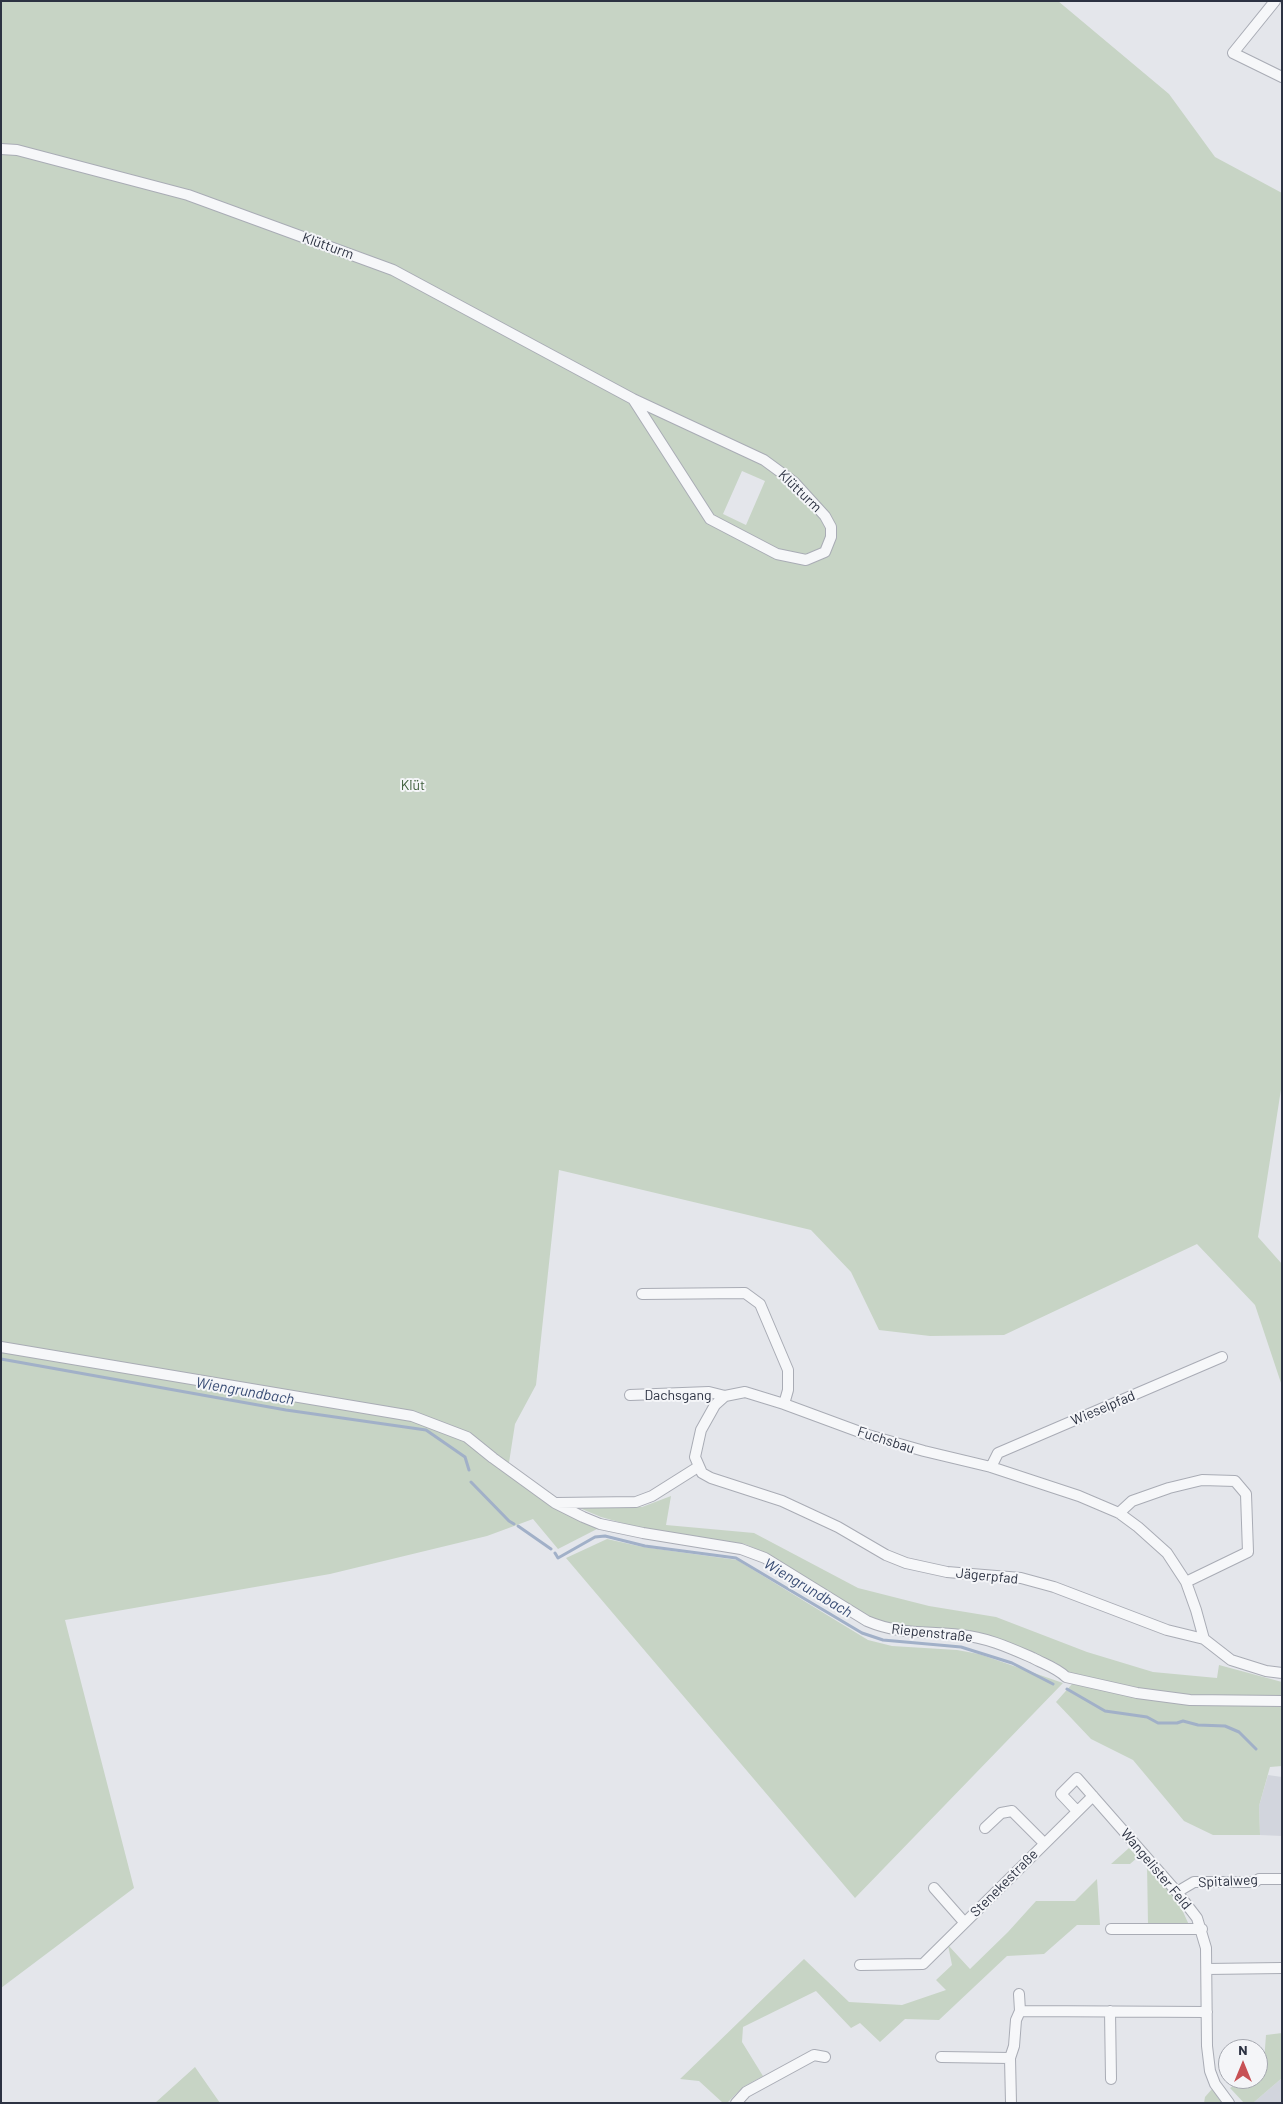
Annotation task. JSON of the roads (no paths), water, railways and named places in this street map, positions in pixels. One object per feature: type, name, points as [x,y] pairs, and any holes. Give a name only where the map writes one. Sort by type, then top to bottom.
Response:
[{"type":"street","points":[[1275,1],[1233,53],[1282,77]]},
{"type":"street","name":"Klütturm","points":[[1,148],[18,150],[188,195],[393,270],[634,399],[764,460],[794,482],[825,516],[831,527],[831,537],[825,552],[806,560],[777,554],[710,519],[634,399]]},
{"type":"street","points":[[642,1294],[745,1293],[760,1304],[788,1370],[788,1390],[784,1404]]},
{"type":"street","name":"Riepenstraße","points":[[1,1347],[412,1416],[467,1437],[555,1503],[600,1524],[741,1549],[765,1558],[867,1621],[884,1628],[900,1632],[983,1638],[1037,1660],[1059,1671],[1066,1677],[1137,1693],[1190,1700],[1282,1701]]},
{"type":"street","name":"Wieselpfad","points":[[991,1467],[998,1453],[1222,1357]]},
{"type":"street","name":"Dachsgang","points":[[630,1395],[709,1392],[725,1396]]},
{"type":"street","name":"Fuchsbau","points":[[725,1396],[746,1392],[877,1437],[924,1451],[991,1467],[1080,1496],[1119,1513],[1168,1553],[1186,1582],[1204,1639]]},
{"type":"street","points":[[555,1503],[636,1502],[652,1496],[698,1467],[695,1457],[701,1430],[715,1405],[725,1396]]},
{"type":"street","name":"Jägerpfad","points":[[698,1467],[702,1473],[711,1478],[782,1501],[838,1528],[886,1555],[906,1563],[947,1572],[1021,1578],[1054,1587],[1167,1630],[1204,1639],[1231,1660],[1266,1671],[1282,1673]]},
{"type":"street","points":[[1119,1513],[1132,1501],[1168,1488],[1202,1480],[1235,1481],[1246,1494],[1248,1552],[1186,1582]]},
{"type":"street","name":"Wangelister Feld","points":[[1077,1811],[1061,1794],[1076,1778],[1177,1892],[1197,1918],[1202,1929],[1206,1948],[1207,2046],[1210,2071],[1215,2084],[1229,2103]]},
{"type":"street","name":"Stenekestraße","points":[[860,1965],[923,1964],[1093,1796]]},
{"type":"street","name":"Stenekestraße","points":[[985,1828],[1001,1813],[1012,1811],[1044,1843]]},
{"type":"street","name":"Spitalweg","points":[[1177,1892],[1194,1882],[1254,1882],[1260,1879],[1282,1879]]},
{"type":"street","name":"Stenekestraße","points":[[934,1888],[964,1922]]},
{"type":"street","points":[[1111,1929],[1202,1929]]},
{"type":"street","points":[[1207,1969],[1282,1968]]},
{"type":"street","points":[[1011,2103],[1010,2058],[1014,2046],[1016,2020],[1020,2011],[1019,1994]]},
{"type":"street","points":[[1020,2011],[1207,2012]]},
{"type":"street","points":[[1110,2011],[1111,2079]]},
{"type":"street","points":[[736,2103],[746,2092],[814,2055],[825,2057]]},
{"type":"street","points":[[941,2057],[1010,2058]]},
{"type":"street","points":[[746,2092],[751,2103]]},
{"type":"waterway","name":"Wiengrundbach","points":[[1,1359],[286,1410],[426,1430],[465,1457],[469,1470]]},
{"type":"waterway","name":"Wiengrundbach","points":[[471,1482],[514,1524]]},
{"type":"waterway","name":"Wiengrundbach","points":[[518,1526],[551,1549]]},
{"type":"waterway","name":"Wiengrundbach","points":[[555,1553],[558,1558],[595,1537],[605,1536],[645,1546],[736,1558],[862,1633],[883,1640],[961,1647],[1012,1663],[1053,1684]]},
{"type":"waterway","name":"Wiengrundbach","points":[[1067,1689],[1105,1711],[1147,1717],[1158,1723],[1177,1723],[1183,1721],[1198,1725],[1225,1726],[1239,1732],[1256,1749]]},
{"type":"park label","name":"Klüt","points":[[413,785]]}]
